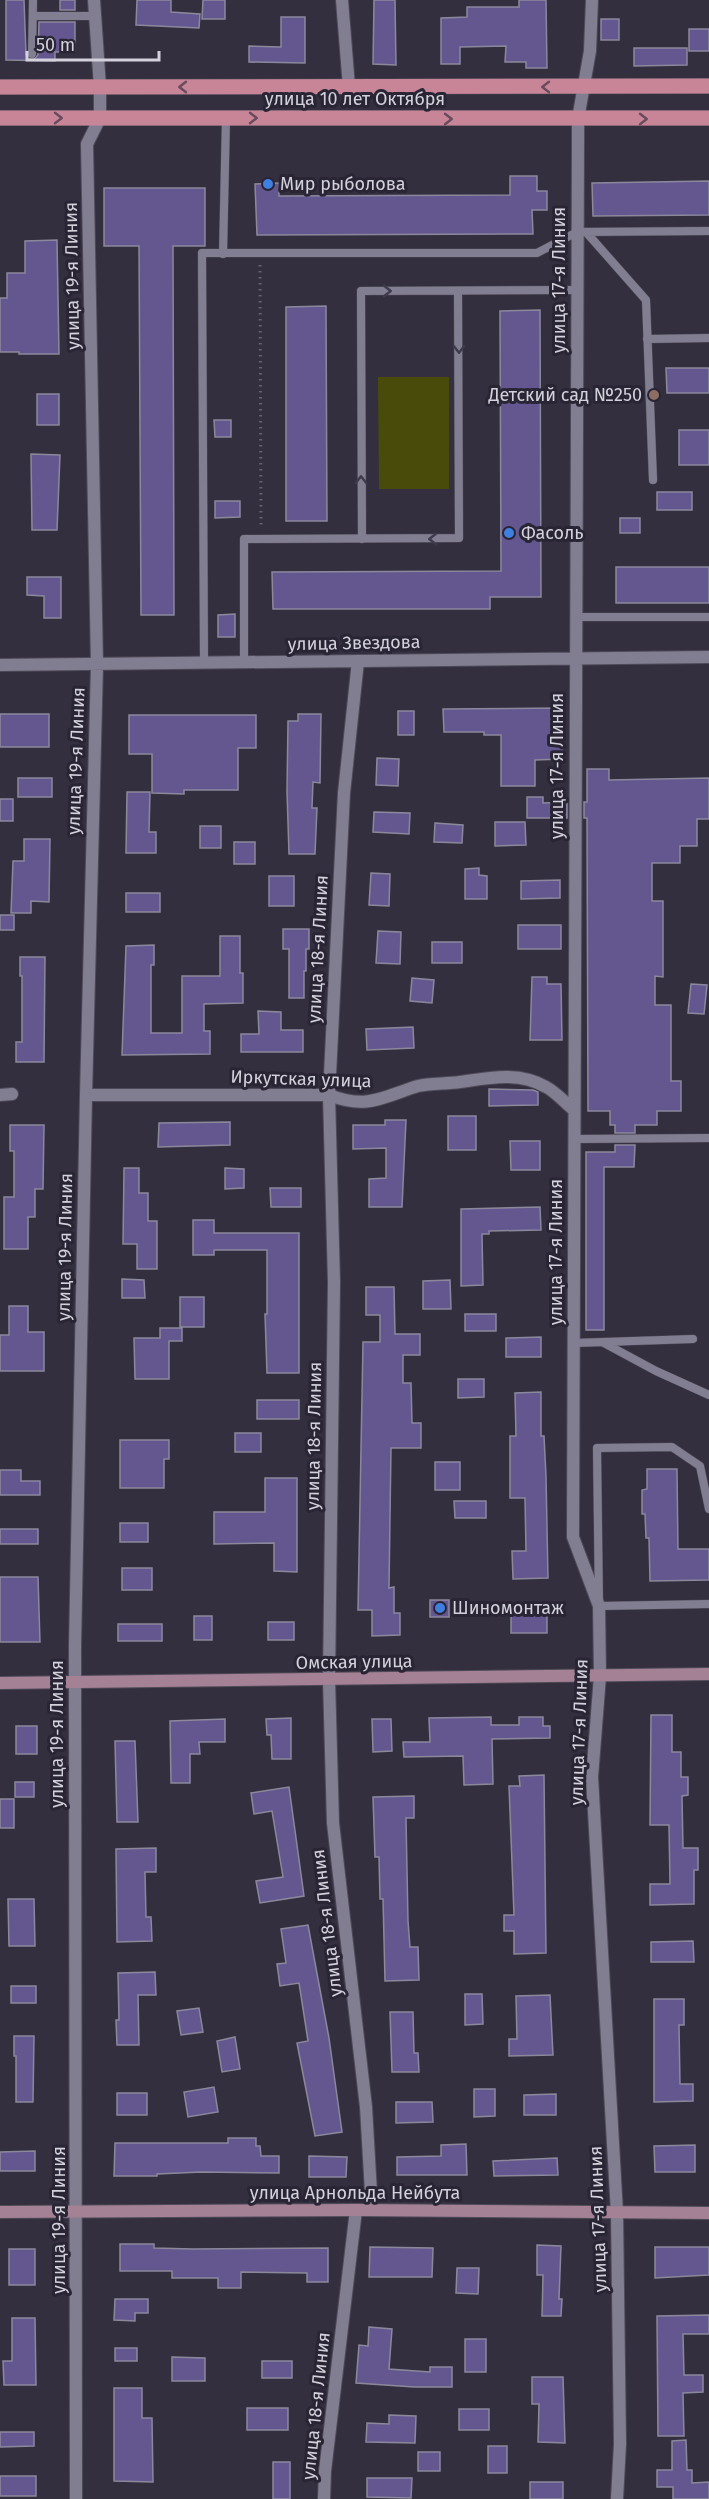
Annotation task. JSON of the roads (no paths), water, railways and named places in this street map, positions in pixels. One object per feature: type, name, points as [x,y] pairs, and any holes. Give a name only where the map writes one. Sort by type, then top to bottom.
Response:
[{"type":"main road","name":"улица 10 лет Октября","points":[[0,87],[709,86]]},
{"type":"main road","name":"улица 10 лет Октября","points":[[0,118],[709,118]]},
{"type":"street","name":"улица 19-я Линия","points":[[76,2499],[78,2213],[75,1683],[97,665],[87,144],[100,118],[94,0]]},
{"type":"street","points":[[342,0],[349,87]]},
{"type":"street","name":"улица 17-я Линия","points":[[592,0],[590,51],[578,119],[582,232],[577,290],[573,1537],[599,1606],[600,1676],[592,1777],[617,2213],[620,2444],[617,2499]]},
{"type":"street","name":"улица Звездова","points":[[0,665],[709,657]]},
{"type":"street","name":"улица 18-я Линия","points":[[358,661],[344,793],[329,1095],[334,1282],[329,1680],[333,1823],[366,2107],[372,2210]]},
{"type":"street","name":"Иркутская улица","points":[[86,1095],[329,1095],[347,1102],[365,1102],[389,1097],[420,1086],[492,1077],[522,1077],[546,1087],[574,1110]]},
{"type":"street","name":"Омская улица","points":[[0,1683],[709,1674]]},
{"type":"street","name":"улица 18-я Линия","points":[[324,2499],[325,2471],[356,2210]]},
{"type":"street","name":"улица Арнольда Нейбута","points":[[0,2212],[372,2210],[709,2212]]},
{"type":"lane","points":[[33,0],[33,54]]},
{"type":"lane","points":[[33,16],[94,16]]},
{"type":"lane","points":[[223,254],[226,118]]},
{"type":"lane","points":[[204,662],[202,254],[537,253],[582,232],[709,231]]},
{"type":"lane","points":[[582,232],[646,300],[653,480]]},
{"type":"lane","points":[[362,539],[361,291],[577,290]]},
{"type":"lane","points":[[244,662],[244,539],[459,538],[459,291]]},
{"type":"lane","points":[[647,339],[709,338]]},
{"type":"lane","points":[[575,617],[709,617]]},
{"type":"lane","points":[[574,1139],[709,1138]]},
{"type":"lane","points":[[574,1343],[693,1339]]},
{"type":"lane","points":[[603,1342],[656,1371],[709,1395]]},
{"type":"lane","points":[[709,1509],[699,1466],[672,1447],[597,1448],[599,1606],[709,1604]]},
{"type":"place","name":"Мир рыболова","points":[[268,184]]},
{"type":"place","name":"Детский сад №250","points":[[654,395]]},
{"type":"place","name":"Фасоль","points":[[509,533]]},
{"type":"place","name":"Шиномонтаж","points":[[440,1608]]}]
